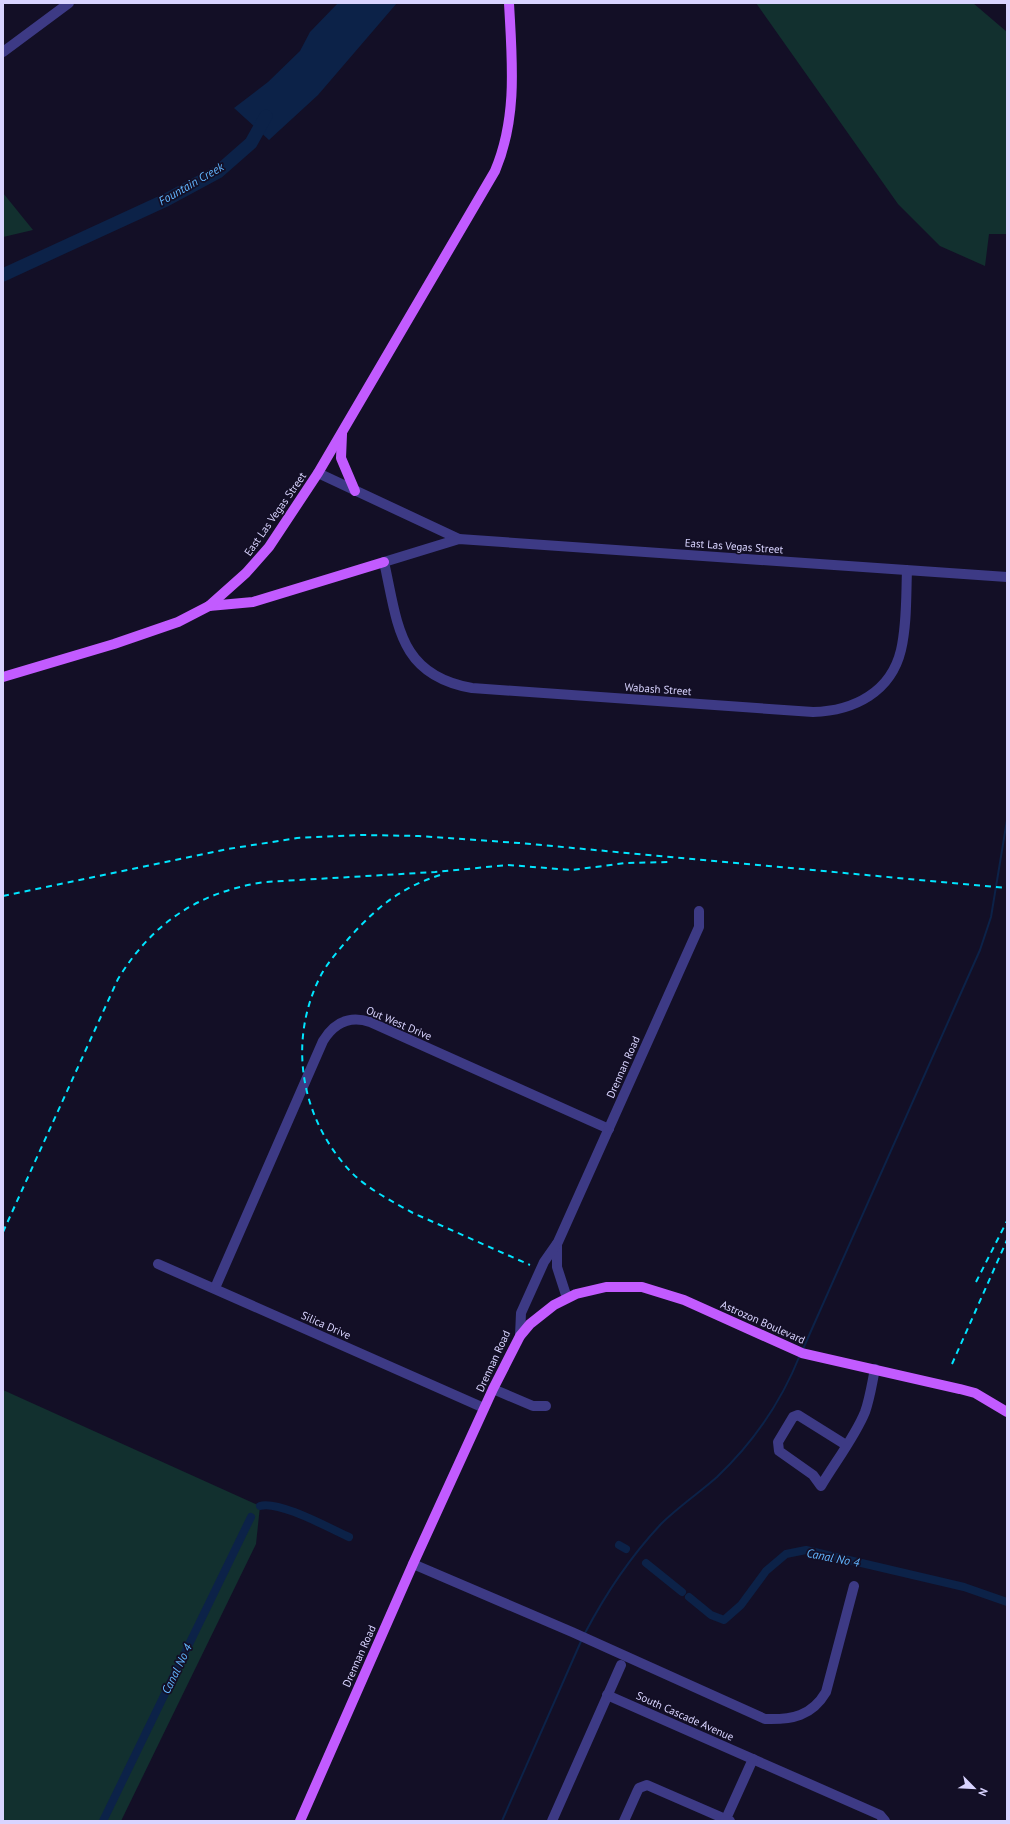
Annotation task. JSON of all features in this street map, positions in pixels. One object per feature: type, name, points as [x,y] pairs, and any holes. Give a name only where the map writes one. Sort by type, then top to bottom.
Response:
[{"type":"main road","points":[[318,473],[489,182],[502,153],[508,132],[513,88],[509,3]]},
{"type":"main road","points":[[343,430],[341,458],[355,491]]},
{"type":"main road","name":"East Las Vegas Street","points":[[3,677],[114,644],[178,622],[209,606],[236,584],[257,561],[277,535],[318,473]]},
{"type":"main road","points":[[209,606],[253,602],[384,562]]},
{"type":"main road","name":"Astrozon Boulevard","points":[[520,1336],[542,1314],[567,1298],[613,1286],[631,1286],[654,1289],[684,1300],[788,1348],[818,1357],[975,1393],[1007,1412]]},
{"type":"main road","name":"Drennan Road","points":[[300,1821],[492,1389],[520,1336]]},
{"type":"street","points":[[3,52],[69,3]]},
{"type":"street","name":"East Las Vegas Street","points":[[318,473],[459,539],[1007,577]]},
{"type":"street","name":"East Las Vegas Street","points":[[384,562],[459,539]]},
{"type":"street","name":"Wabash Street","points":[[384,562],[399,625],[410,653],[425,669],[449,683],[472,688],[814,712],[829,712],[852,706],[871,694],[887,678],[897,660],[903,640],[907,570]]},
{"type":"street","name":"Drennan Road","points":[[520,1336],[521,1313],[544,1262],[558,1242],[699,927],[699,911]]},
{"type":"street","name":"Out West Drive","points":[[214,1288],[323,1041],[332,1028],[345,1020],[358,1019],[370,1022],[609,1129]]},
{"type":"street","points":[[558,1242],[556,1258],[557,1267],[567,1298]]},
{"type":"street","name":"Silica Drive","points":[[158,1264],[484,1408]]},
{"type":"street","points":[[846,1445],[798,1415],[793,1417],[777,1446],[779,1451],[813,1475],[821,1486],[846,1445],[865,1412],[875,1369]]},
{"type":"street","points":[[492,1389],[533,1406],[546,1406]]},
{"type":"street","points":[[413,1564],[572,1632],[752,1714],[765,1719],[783,1720],[804,1714],[819,1703],[826,1692],[854,1586]]},
{"type":"street","points":[[552,1821],[621,1665]]},
{"type":"street","name":"South Cascade Avenue","points":[[607,1695],[880,1815],[885,1821]]},
{"type":"street","points":[[624,1821],[637,1792],[640,1788],[647,1785],[727,1820],[753,1759]]},
{"type":"green space","points":[[756,3],[973,3],[1007,32],[1007,234],[989,234],[985,266],[940,246],[898,204]]},
{"type":"green space","points":[[3,193],[33,230],[3,237]]},
{"type":"green space","points":[[3,1390],[260,1506],[256,1544],[121,1821],[3,1821]]},
{"type":"water","points":[[338,3],[397,3],[318,95],[269,140],[234,108],[268,82],[300,51],[310,32]]},
{"type":"waterway","name":"Fountain Creek","points":[[3,275],[166,200],[218,172],[251,143],[266,116]]},
{"type":"waterway","points":[[803,1349],[980,950],[991,917],[1007,820]]},
{"type":"waterway","points":[[585,1633],[601,1604],[639,1549],[661,1524],[717,1477],[743,1450],[775,1404],[793,1372],[800,1355]]},
{"type":"waterway","name":"Canal No 4","points":[[260,1506],[268,1505],[291,1511],[349,1537]]},
{"type":"waterway","name":"Canal No 4","points":[[103,1821],[251,1517]]},
{"type":"waterway","name":"Canal No 4","points":[[619,1545],[626,1549]]},
{"type":"waterway","name":"Canal No 4","points":[[689,1597],[711,1615],[724,1620],[741,1605],[766,1571],[786,1554],[806,1550],[964,1587],[1007,1602]]},
{"type":"waterway","name":"Canal No 4","points":[[646,1563],[682,1592]]},
{"type":"waterway","points":[[502,1821],[582,1639]]},
{"type":"railway","points":[[3,896],[228,849],[297,838],[361,835],[419,836],[519,843],[1007,888]]},
{"type":"railway","points":[[3,1232],[118,979],[146,941],[162,926],[199,902],[219,893],[265,882],[435,872],[508,865],[572,870],[626,863],[669,862]]},
{"type":"railway","points":[[440,875],[401,892],[380,908],[349,938],[326,967],[320,977],[310,1002],[304,1028],[302,1054],[304,1080],[311,1105],[321,1129],[335,1152],[358,1179],[381,1195],[413,1213],[530,1265]]},
{"type":"railway","points":[[976,1282],[1007,1221]]},
{"type":"railway","points":[[952,1364],[1007,1240]]}]
